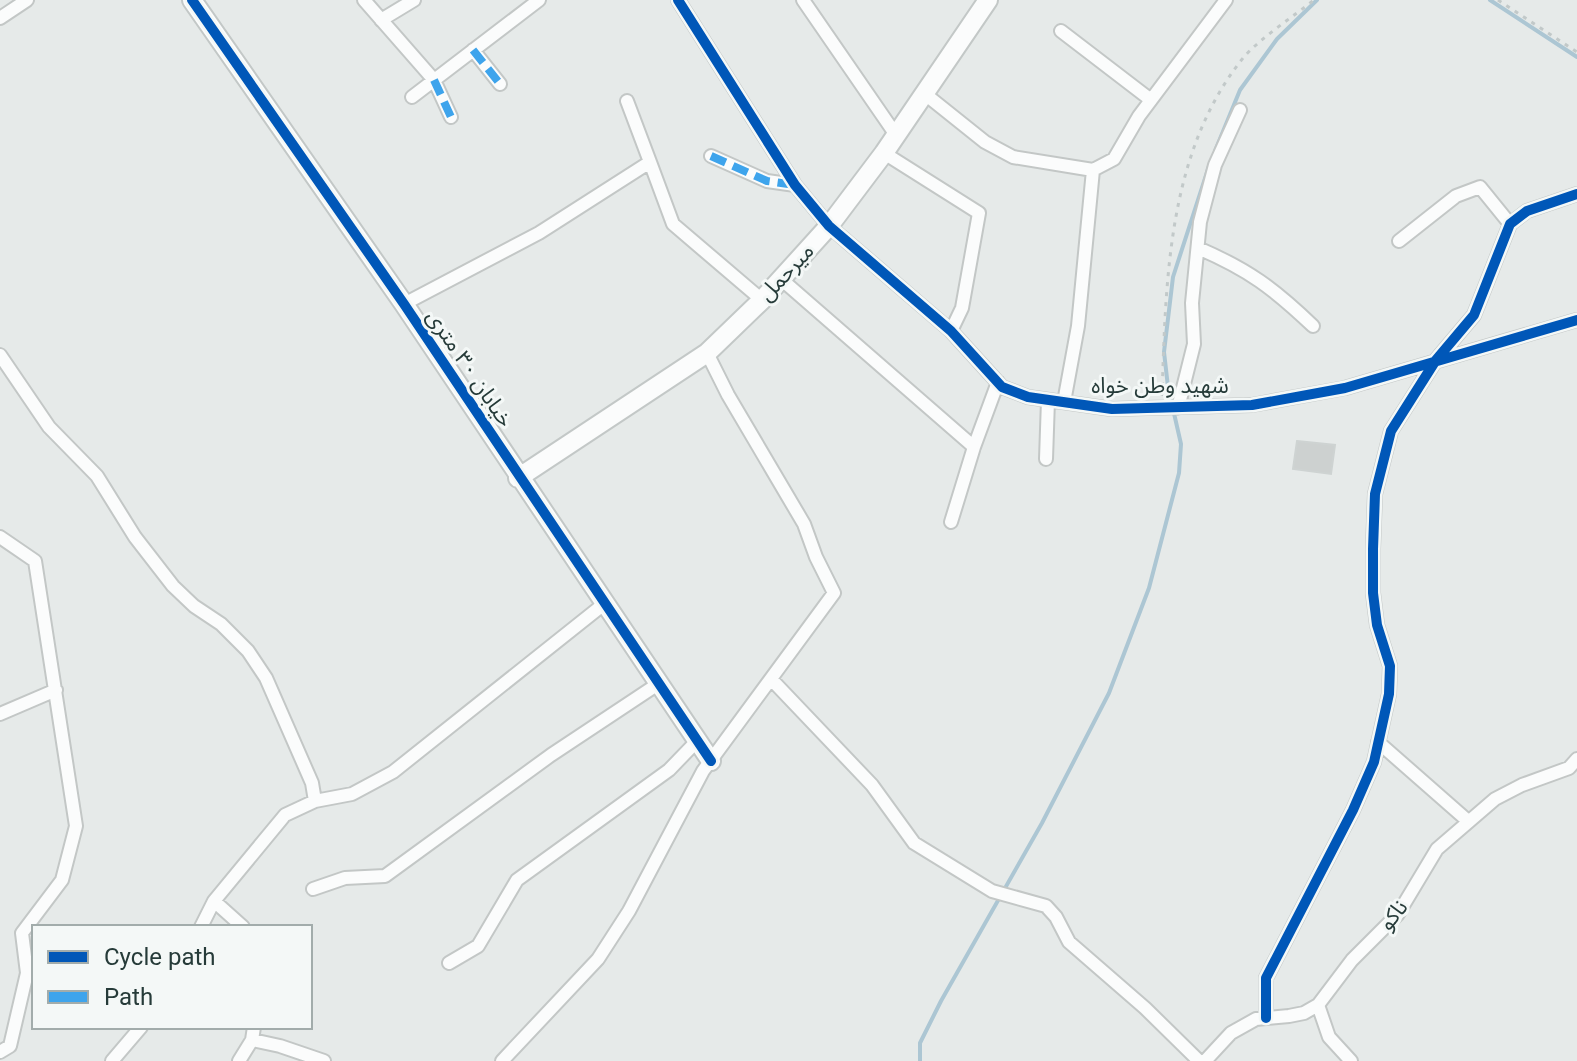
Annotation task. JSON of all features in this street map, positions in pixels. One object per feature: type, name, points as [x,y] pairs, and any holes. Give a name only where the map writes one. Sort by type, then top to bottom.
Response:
[{"type":"street","points":[[0,18],[27,0]]},
{"type":"street","name":"خیابان ۳۰ متری","points":[[192,0],[404,304],[711,761]]},
{"type":"street","points":[[364,0],[434,80],[451,117]]},
{"type":"street","points":[[381,20],[414,0]]},
{"type":"street","points":[[412,97],[539,0]]},
{"type":"street","name":"شهید وطن خواه","points":[[678,0],[795,185],[829,226],[951,331],[998,382],[1028,397],[1112,409],[1252,405],[1345,388],[1577,320]]},
{"type":"street","points":[[803,0],[896,135]]},
{"type":"street","points":[[925,94],[985,142],[1013,157],[1093,170],[1114,159],[1151,100],[1226,0]]},
{"type":"street","name":"میرحمل","points":[[518,478],[707,353],[762,300],[829,226],[884,153],[925,94],[978,5]]},
{"type":"street","points":[[1061,31],[1151,100]]},
{"type":"street","points":[[473,50],[500,84]]},
{"type":"street","points":[[627,101],[673,224],[762,300]]},
{"type":"street","points":[[1178,408],[1194,344],[1192,303],[1200,222],[1215,165],[1240,110]]},
{"type":"street","points":[[884,153],[979,213],[962,308],[951,331]]},
{"type":"street","points":[[711,156],[767,181],[795,185]]},
{"type":"street","points":[[404,304],[539,233],[650,162]]},
{"type":"street","points":[[1064,402],[1078,326],[1093,170]]},
{"type":"street","points":[[1399,241],[1456,196],[1480,187],[1510,224]]},
{"type":"street","points":[[1266,1018],[1266,978],[1353,810],[1374,762],[1389,694],[1390,666],[1377,625],[1373,593],[1375,494],[1384,448],[1391,431],[1436,360],[1474,315],[1510,224],[1527,211],[1577,194]]},
{"type":"street","points":[[1198,248],[1237,265],[1277,291],[1313,326]]},
{"type":"street","points":[[781,279],[974,447]]},
{"type":"street","points":[[502,1061],[598,959],[629,911],[711,761],[834,593],[804,524],[728,395],[707,353]]},
{"type":"street","points":[[0,355],[49,427],[97,476],[135,537],[173,586],[194,606],[221,624],[248,651],[266,678],[312,783],[315,801]]},
{"type":"street","points":[[951,522],[998,382]]},
{"type":"street","points":[[1046,459],[1048,400]]},
{"type":"street","points":[[0,537],[35,561],[76,826],[62,880],[22,933],[27,973],[10,1046],[0,1052]]},
{"type":"street","points":[[202,925],[214,901],[285,815],[315,801],[352,794],[393,772],[604,604]]},
{"type":"street","points":[[772,680],[872,785],[914,843],[992,891],[1046,906],[1056,917],[1069,942],[1145,1008],[1199,1061]]},
{"type":"street","points":[[313,889],[345,878],[385,876],[551,755],[658,684]]},
{"type":"street","points":[[0,714],[56,690]]},
{"type":"street","points":[[449,963],[478,946],[517,880],[669,770],[697,741]]},
{"type":"street","points":[[1378,742],[1468,821]]},
{"type":"street","name":"ناکو","points":[[1318,1005],[1352,960],[1398,914],[1437,849],[1495,799],[1522,785],[1569,768],[1577,759]]},
{"type":"street","points":[[214,901],[241,925]]},
{"type":"street","points":[[1205,1061],[1231,1033],[1256,1019],[1304,1013],[1318,1005],[1329,1037],[1351,1061]]},
{"type":"street","points":[[112,1061],[139,1029]]},
{"type":"street","points":[[239,1061],[253,1034],[324,1061]]},
{"type":"path","points":[[1498,0],[1577,52]]},
{"type":"building","points":[[1297,441],[1335,445],[1331,474],[1293,469]]},
{"type":"waterway","points":[[1215,151],[1240,90],[1277,39],[1317,0]]},
{"type":"waterway","points":[[1490,0],[1577,57]]},
{"type":"waterway","points":[[920,1061],[920,1043],[941,1001],[1042,823],[1109,693],[1149,588],[1179,473],[1181,444],[1168,387],[1164,352],[1173,277],[1209,166]]},
{"type":"marked path","points":[[473,50],[500,84]]},
{"type":"marked path","points":[[434,80],[451,117]]},
{"type":"marked path","points":[[711,156],[767,181],[795,185]]},
{"type":"cycle path","points":[[192,0],[404,304],[711,761]]},
{"type":"cycle path","points":[[678,0],[795,185],[829,226],[951,331],[1002,387],[1028,397],[1112,409],[1252,405],[1345,388],[1577,320]]},
{"type":"cycle path","points":[[1266,1018],[1266,978],[1353,810],[1374,762],[1389,694],[1390,666],[1377,625],[1373,593],[1373,549],[1375,494],[1391,431],[1436,360],[1474,315],[1510,224],[1527,211],[1577,194]]}]
